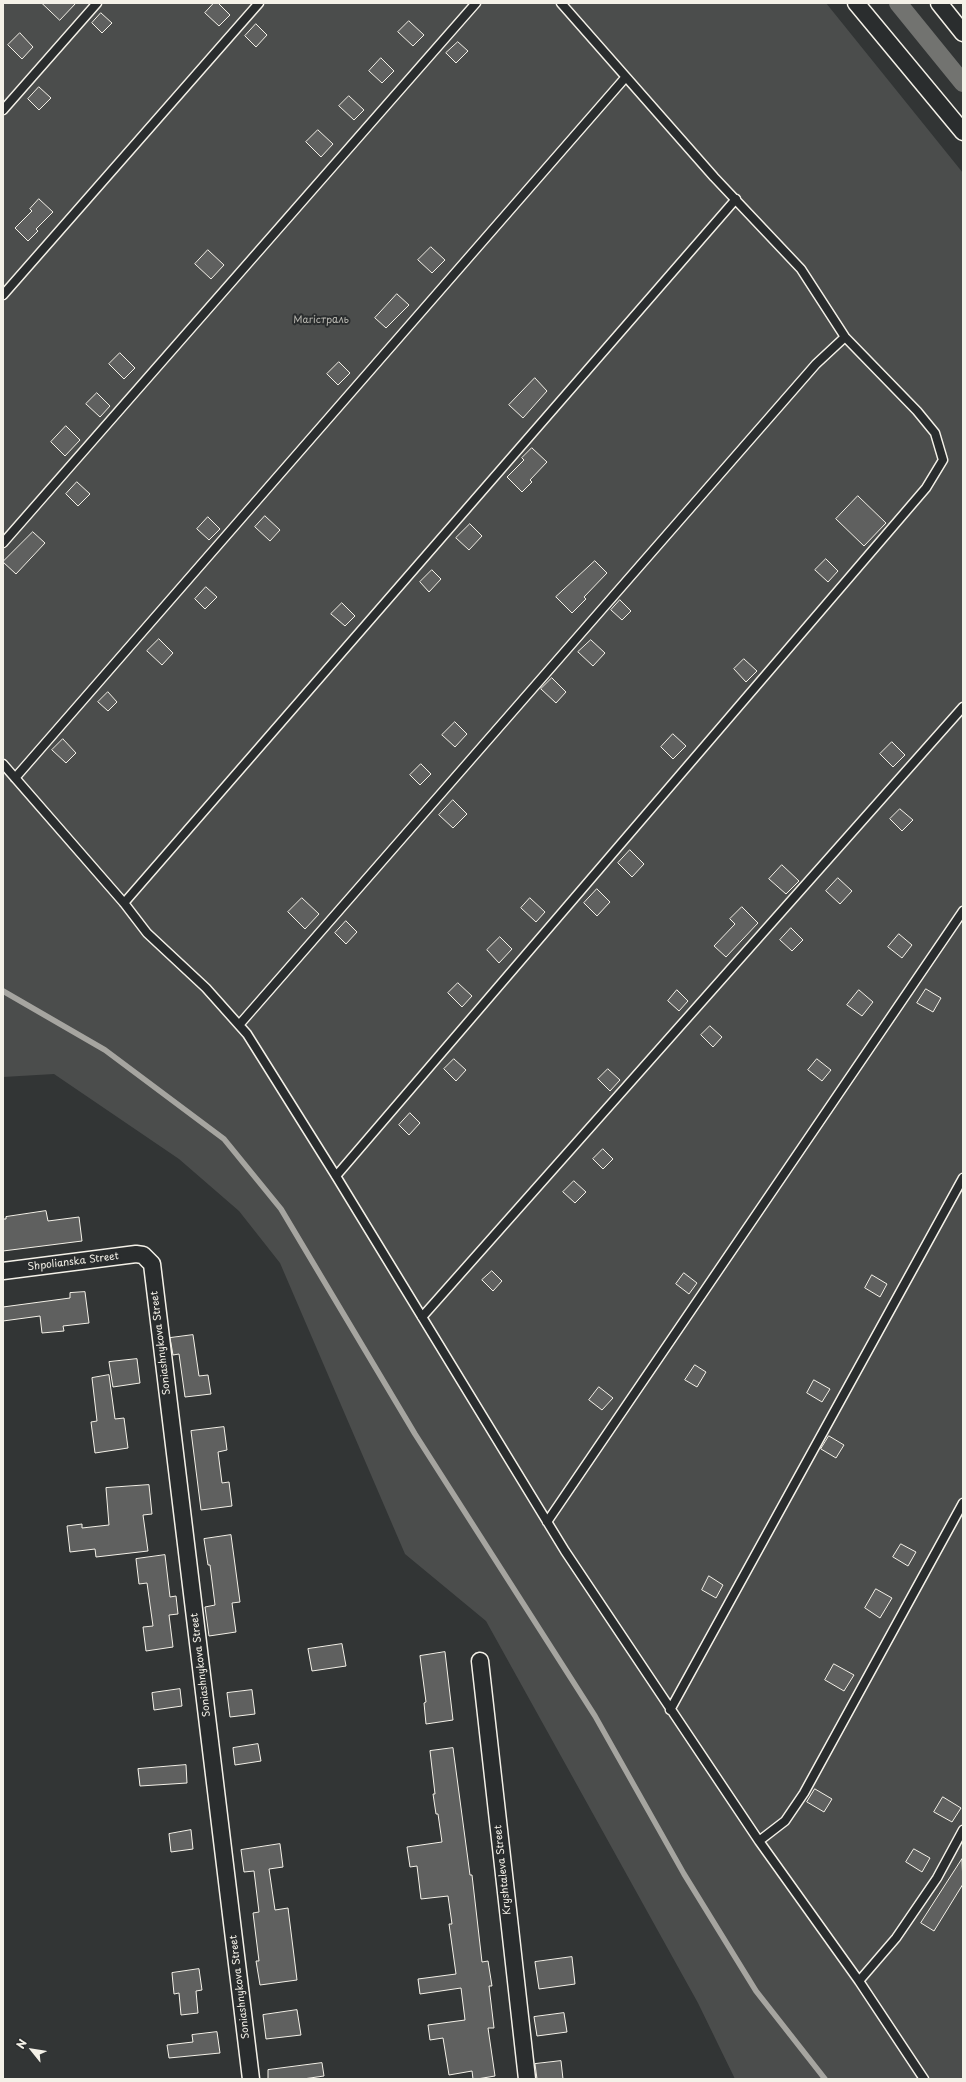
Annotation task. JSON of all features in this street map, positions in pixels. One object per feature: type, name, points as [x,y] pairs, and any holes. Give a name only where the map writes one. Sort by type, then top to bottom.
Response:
[{"type":"street","points":[[856,3],[963,132]]},
{"type":"street","points":[[939,3],[963,33]]},
{"type":"street","name":"Shpolianska Street","points":[[3,1271],[136,1254],[143,1255]]},
{"type":"street","name":"Soniashnykova Street","points":[[143,1255],[152,1264],[251,2079]]},
{"type":"street","name":"Kryshtaleva Street","points":[[480,1661],[527,2079]]},
{"type":"lane","points":[[3,110],[97,3]]},
{"type":"lane","points":[[3,295],[258,3]]},
{"type":"lane","points":[[3,543],[476,3]]},
{"type":"lane","points":[[336,1176],[926,488],[943,460],[935,433],[917,412],[844,337],[801,269],[625,78],[561,3]]},
{"type":"lane","points":[[15,778],[625,78]]},
{"type":"lane","points":[[124,903],[736,199]]},
{"type":"lane","points":[[239,1025],[816,364],[844,337]]},
{"type":"lane","points":[[422,1317],[963,707]]},
{"type":"lane","points":[[3,764],[124,903],[148,933],[206,988],[247,1034],[336,1176],[547,1522],[670,1710],[759,1842],[859,1981],[924,2079]]},
{"type":"lane","points":[[547,1522],[963,911]]},
{"type":"lane","points":[[670,1710],[963,1178]]},
{"type":"lane","points":[[759,1842],[785,1821],[804,1793],[963,1503]]},
{"type":"lane","points":[[859,1981],[896,1938],[937,1878],[963,1830]]},
{"type":"green space","name":"Магістраль","points":[[3,3],[826,3],[963,173],[963,2079],[735,2079],[698,2003],[486,1621],[405,1554],[280,1263],[239,1211],[179,1159],[54,1074],[3,1077]]},
{"type":"building","points":[[42,3],[76,3],[60,20]]},
{"type":"building","points":[[214,3],[218,3],[230,15],[219,26],[205,13]]},
{"type":"building","points":[[101,13],[112,23],[102,33],[92,23]]},
{"type":"building","points":[[409,21],[424,35],[413,46],[398,32]]},
{"type":"building","points":[[256,24],[267,35],[256,47],[245,36]]},
{"type":"building","points":[[20,33],[33,47],[22,59],[8,45]]},
{"type":"building","points":[[458,42],[468,51],[456,63],[446,53]]},
{"type":"building","points":[[381,58],[394,71],[382,83],[369,71]]},
{"type":"building","points":[[39,87],[51,98],[39,110],[28,99]]},
{"type":"building","points":[[349,96],[364,110],[354,120],[339,106]]},
{"type":"building","points":[[318,130],[333,144],[321,157],[306,142]]},
{"type":"building","points":[[39,199],[53,212],[36,229],[38,231],[28,241],[15,228],[32,211],[30,209]]},
{"type":"building","points":[[431,247],[445,260],[432,273],[418,260]]},
{"type":"building","points":[[208,250],[224,265],[211,279],[195,264]]},
{"type":"building","points":[[397,294],[409,305],[386,328],[375,318]]},
{"type":"building","points":[[120,353],[135,368],[124,379],[109,364]]},
{"type":"building","points":[[339,362],[350,373],[338,385],[327,374]]},
{"type":"building","points":[[535,378],[547,391],[523,418],[509,405]]},
{"type":"building","points":[[97,393],[110,406],[100,417],[86,404]]},
{"type":"building","points":[[66,426],[80,440],[65,456],[51,442]]},
{"type":"building","points":[[532,448],[547,462],[530,480],[532,482],[522,492],[507,477],[524,460],[522,458]]},
{"type":"building","points":[[77,482],[90,494],[78,506],[66,494]]},
{"type":"building","points":[[858,496],[886,523],[864,546],[836,519]]},
{"type":"building","points":[[265,516],[280,530],[270,541],[255,527]]},
{"type":"building","points":[[208,517],[220,529],[209,540],[197,529]]},
{"type":"building","points":[[470,524],[482,536],[469,550],[456,538]]},
{"type":"building","points":[[33,532],[45,543],[16,574],[3,562]]},
{"type":"building","points":[[826,559],[838,571],[828,582],[815,570]]},
{"type":"building","points":[[595,561],[607,573],[584,597],[586,599],[572,613],[556,597]]},
{"type":"building","points":[[432,570],[441,579],[429,592],[420,582]]},
{"type":"building","points":[[206,587],[217,597],[205,609],[195,599]]},
{"type":"building","points":[[620,600],[631,611],[622,620],[611,610]]},
{"type":"building","points":[[342,603],[355,616],[345,626],[331,614]]},
{"type":"building","points":[[159,639],[173,653],[162,665],[147,651]]},
{"type":"building","points":[[591,640],[605,653],[593,666],[578,652]]},
{"type":"building","points":[[744,659],[757,671],[746,682],[734,669]]},
{"type":"building","points":[[552,678],[566,692],[556,703],[541,689]]},
{"type":"building","points":[[108,692],[117,702],[108,711],[98,702]]},
{"type":"building","points":[[455,722],[467,734],[455,747],[442,735]]},
{"type":"building","points":[[673,734],[686,746],[673,759],[661,747]]},
{"type":"building","points":[[63,739],[76,753],[66,763],[52,750]]},
{"type":"building","points":[[892,742],[905,755],[893,767],[880,754]]},
{"type":"building","points":[[421,764],[431,774],[420,785],[410,775]]},
{"type":"building","points":[[453,800],[467,814],[453,828],[439,815]]},
{"type":"building","points":[[900,809],[913,820],[902,831],[890,819]]},
{"type":"building","points":[[630,850],[644,864],[632,877],[618,863]]},
{"type":"building","points":[[782,865],[799,881],[786,894],[769,879]]},
{"type":"building","points":[[838,878],[852,891],[840,904],[826,891]]},
{"type":"building","points":[[597,889],[610,902],[597,916],[584,903]]},
{"type":"building","points":[[302,898],[319,914],[305,929],[288,912]]},
{"type":"building","points":[[530,898],[545,912],[536,922],[521,908]]},
{"type":"building","points":[[742,907],[758,923],[726,957],[714,946],[735,924],[730,919]]},
{"type":"building","points":[[346,921],[357,932],[346,944],[335,933]]},
{"type":"building","points":[[791,928],[803,940],[792,951],[780,940]]},
{"type":"building","points":[[899,934],[912,945],[902,958],[888,947]]},
{"type":"building","points":[[500,937],[512,949],[499,963],[487,950]]},
{"type":"building","points":[[458,983],[472,996],[462,1007],[448,993]]},
{"type":"building","points":[[926,989],[941,998],[933,1012],[917,1003]]},
{"type":"building","points":[[677,990],[688,1001],[679,1011],[668,1001]]},
{"type":"building","points":[[859,990],[873,1002],[862,1016],[847,1005]]},
{"type":"building","points":[[710,1026],[722,1037],[713,1047],[701,1035]]},
{"type":"building","points":[[454,1059],[466,1070],[456,1081],[444,1069]]},
{"type":"building","points":[[817,1059],[831,1070],[822,1081],[808,1070]]},
{"type":"building","points":[[608,1069],[620,1080],[610,1091],[598,1079]]},
{"type":"building","points":[[410,1113],[420,1123],[409,1135],[399,1125]]},
{"type":"building","points":[[603,1149],[613,1159],[603,1169],[593,1159]]},
{"type":"building","points":[[574,1181],[586,1192],[575,1203],[563,1192]]},
{"type":"building","points":[[46,1211],[48,1221],[79,1217],[82,1241],[3,1251],[3,1219],[6,1219],[6,1217]]},
{"type":"building","points":[[492,1271],[502,1281],[493,1291],[482,1280]]},
{"type":"building","points":[[684,1273],[697,1283],[689,1294],[676,1284]]},
{"type":"building","points":[[872,1275],[887,1284],[880,1297],[865,1288]]},
{"type":"building","points":[[85,1292],[89,1323],[63,1326],[64,1331],[42,1333],[40,1316],[3,1321],[3,1307],[70,1298],[70,1293]]},
{"type":"building","points":[[193,1335],[199,1376],[208,1375],[211,1394],[185,1397],[179,1354],[173,1355],[170,1338]]},
{"type":"building","points":[[137,1359],[140,1383],[113,1387],[109,1362]]},
{"type":"building","points":[[695,1365],[706,1372],[697,1387],[685,1380]]},
{"type":"building","points":[[109,1375],[115,1419],[124,1418],[128,1448],[95,1453],[91,1422],[97,1421],[92,1378]]},
{"type":"building","points":[[814,1380],[830,1389],[822,1402],[807,1393]]},
{"type":"building","points":[[599,1387],[613,1398],[602,1410],[589,1400]]},
{"type":"building","points":[[224,1427],[227,1450],[218,1452],[222,1483],[229,1482],[232,1506],[201,1510],[191,1431]]},
{"type":"building","points":[[829,1436],[844,1445],[836,1458],[821,1449]]},
{"type":"building","points":[[149,1485],[152,1514],[143,1515],[148,1551],[96,1557],[95,1549],[70,1552],[67,1526],[82,1524],[82,1528],[109,1525],[106,1488]]},
{"type":"building","points":[[231,1535],[240,1602],[232,1603],[236,1632],[209,1636],[205,1607],[215,1605],[210,1565],[208,1565],[204,1539]]},
{"type":"building","points":[[901,1544],[916,1552],[908,1566],[893,1557]]},
{"type":"building","points":[[165,1555],[170,1597],[176,1596],[178,1614],[169,1615],[173,1647],[146,1651],[143,1627],[153,1626],[147,1583],[139,1584],[136,1559]]},
{"type":"building","points":[[709,1576],[723,1585],[716,1598],[702,1590]]},
{"type":"building","points":[[876,1589],[892,1598],[880,1618],[865,1608]]},
{"type":"building","points":[[342,1644],[346,1666],[312,1671],[308,1649]]},
{"type":"building","points":[[445,1652],[453,1720],[426,1724],[424,1703],[426,1702],[420,1656]]},
{"type":"building","points":[[834,1664],[854,1675],[844,1691],[825,1680]]},
{"type":"building","points":[[180,1689],[182,1706],[154,1710],[152,1693]]},
{"type":"building","points":[[252,1690],[255,1714],[230,1717],[227,1693]]},
{"type":"building","points":[[258,1744],[261,1761],[235,1765],[233,1748]]},
{"type":"building","points":[[453,1748],[470,1875],[472,1875],[482,1962],[488,1961],[492,1986],[489,1986],[494,2028],[488,2028],[495,2076],[477,2079],[473,2079],[472,2071],[449,2075],[443,2038],[430,2040],[428,2025],[465,2020],[461,1988],[420,1994],[418,1979],[456,1974],[449,1924],[452,1924],[448,1896],[421,1899],[417,1866],[410,1867],[407,1847],[442,1842],[438,1814],[436,1814],[433,1794],[435,1794],[430,1751]]},
{"type":"building","points":[[186,1765],[187,1783],[140,1786],[138,1769]]},
{"type":"building","points":[[815,1789],[832,1799],[824,1812],[807,1802]]},
{"type":"building","points":[[943,1797],[961,1808],[952,1822],[934,1812]]},
{"type":"building","points":[[191,1830],[193,1849],[171,1852],[169,1834]]},
{"type":"building","points":[[280,1844],[283,1867],[269,1869],[275,1910],[288,1908],[297,1980],[260,1985],[256,1961],[259,1961],[253,1913],[259,1912],[254,1871],[244,1872],[241,1850]]},
{"type":"building","points":[[914,1849],[930,1858],[922,1872],[906,1862]]},
{"type":"building","points":[[962,1859],[963,1884],[934,1931],[921,1923]]},
{"type":"building","points":[[572,1957],[575,1984],[539,1989],[535,1962]]},
{"type":"building","points":[[199,1969],[202,1990],[196,1991],[198,2013],[181,2015],[179,1993],[174,1994],[172,1973]]},
{"type":"building","points":[[297,2010],[301,2035],[266,2039],[263,2015]]},
{"type":"building","points":[[564,2013],[567,2032],[537,2036],[534,2017]]},
{"type":"building","points":[[217,2032],[220,2053],[169,2058],[167,2045],[193,2042],[192,2035]]},
{"type":"building","points":[[561,2061],[563,2079],[537,2079],[535,2064]]},
{"type":"building","points":[[322,2063],[324,2076],[303,2079],[268,2079],[268,2070]]},
{"type":"waterway","points":[[898,3],[963,83]]},
{"type":"waterway","points":[[3,991],[105,1050],[224,1139],[281,1209],[415,1434],[595,1716],[684,1874],[756,1991],[825,2079]]}]
